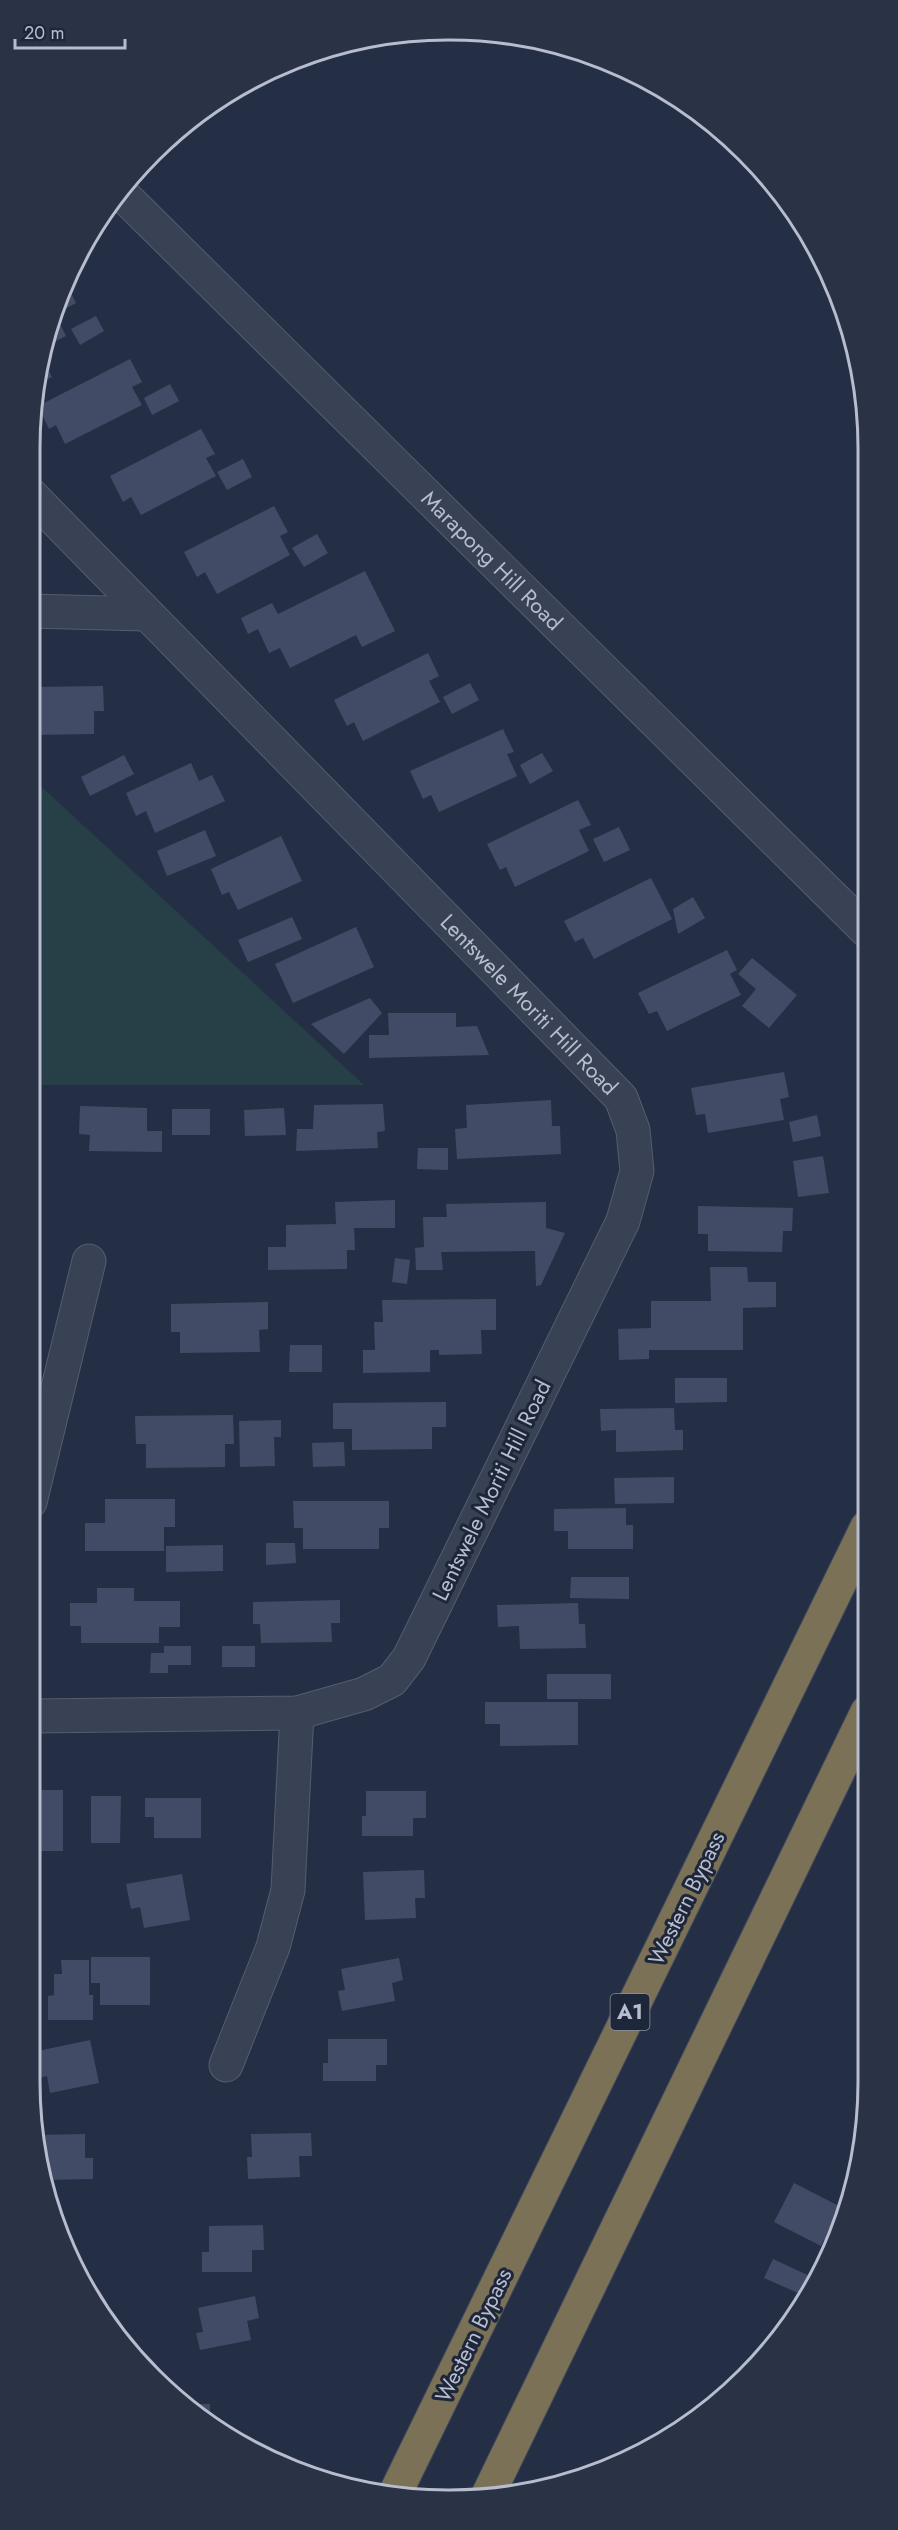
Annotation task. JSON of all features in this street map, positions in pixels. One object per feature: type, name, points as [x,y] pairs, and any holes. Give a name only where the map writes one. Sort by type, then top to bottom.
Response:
[{"type":"highway","name":"Western Bypass","points":[[399,2486],[858,1545]]},
{"type":"highway","points":[[492,2487],[858,1731]]},
{"type":"street","name":"Marapong Hill Road","points":[[126,198],[858,922]]},
{"type":"street","name":"Lentswele Moriti Hill Road","points":[[40,504],[621,1098],[633,1130],[637,1171],[623,1221],[409,1658],[392,1680],[364,1694],[297,1713],[40,1716]]},
{"type":"street","points":[[40,611],[145,614]]},
{"type":"street","points":[[40,1461],[89,1261]]},
{"type":"street","points":[[226,2065],[273,1947],[288,1890],[297,1713]]},
{"type":"shaded area","points":[[40,785],[364,1085],[40,1085]]},
{"type":"building","points":[[72,294],[76,303],[66,308]]},
{"type":"building","points":[[96,316],[104,331],[80,345],[71,329]]},
{"type":"building","points":[[60,324],[66,336],[54,342]]},
{"type":"building","points":[[130,359],[142,382],[132,387],[142,405],[65,444],[56,425],[49,429],[42,414],[43,403]]},
{"type":"building","points":[[48,369],[52,377],[46,380]]},
{"type":"building","points":[[170,384],[179,401],[152,415],[144,398]]},
{"type":"building","points":[[201,429],[215,454],[206,458],[216,476],[141,515],[131,497],[123,502],[110,476]]},
{"type":"building","points":[[243,459],[252,477],[227,490],[217,472]]},
{"type":"building","points":[[274,506],[288,532],[280,536],[290,555],[217,594],[205,572],[197,577],[184,552]]},
{"type":"building","points":[[317,534],[328,553],[304,567],[292,548]]},
{"type":"building","points":[[365,571],[395,631],[362,647],[356,635],[290,668],[280,648],[269,653],[258,629],[248,634],[241,618],[272,603],[278,614]]},
{"type":"building","points":[[428,653],[439,676],[429,681],[440,702],[363,741],[354,722],[347,726],[334,700]]},
{"type":"building","points":[[470,683],[479,700],[452,714],[443,697]]},
{"type":"building","points":[[103,686],[104,711],[94,711],[94,734],[40,735],[40,687]]},
{"type":"building","points":[[503,729],[514,752],[507,754],[517,776],[439,812],[431,795],[423,799],[410,771]]},
{"type":"building","points":[[542,753],[553,771],[530,784],[520,765]]},
{"type":"building","points":[[124,755],[134,774],[90,796],[81,777]]},
{"type":"building","points":[[191,763],[199,781],[212,775],[225,801],[155,833],[146,811],[136,816],[126,793]]},
{"type":"building","points":[[578,800],[591,825],[579,830],[589,851],[515,887],[506,867],[500,870],[487,844]]},
{"type":"building","points":[[619,827],[630,850],[604,862],[593,839]]},
{"type":"building","points":[[205,830],[216,856],[167,876],[157,851]]},
{"type":"building","points":[[281,836],[302,881],[238,910],[229,892],[222,895],[211,869]]},
{"type":"building","points":[[651,878],[672,919],[594,959],[583,938],[575,942],[564,921]]},
{"type":"building","points":[[693,897],[705,918],[678,934],[673,909]]},
{"type":"building","points":[[292,917],[302,939],[248,962],[238,940]]},
{"type":"building","points":[[356,927],[374,967],[293,1003],[275,964]]},
{"type":"building","points":[[727,950],[737,970],[730,974],[741,995],[667,1031],[657,1011],[649,1014],[638,993]]},
{"type":"building","points":[[752,958],[797,995],[769,1028],[742,1006],[756,989],[738,974]]},
{"type":"building","points":[[370,998],[382,1013],[344,1054],[311,1024]]},
{"type":"building","points":[[388,1013],[456,1013],[456,1027],[477,1026],[489,1055],[369,1058],[369,1035],[389,1035]]},
{"type":"building","points":[[784,1072],[789,1097],[780,1099],[784,1120],[708,1133],[705,1114],[696,1115],[691,1088]]},
{"type":"building","points":[[551,1100],[552,1126],[560,1126],[561,1154],[457,1159],[455,1129],[467,1128],[466,1105]]},
{"type":"building","points":[[383,1104],[385,1131],[377,1132],[378,1148],[296,1151],[297,1129],[313,1129],[314,1105]]},
{"type":"building","points":[[80,1106],[147,1108],[147,1131],[162,1131],[162,1152],[89,1151],[90,1135],[79,1134]]},
{"type":"building","points":[[284,1108],[286,1135],[245,1136],[244,1110]]},
{"type":"building","points":[[172,1109],[210,1109],[210,1135],[172,1135]]},
{"type":"building","points":[[817,1115],[821,1136],[793,1142],[789,1122]]},
{"type":"building","points":[[418,1148],[448,1148],[448,1170],[417,1169]]},
{"type":"building","points":[[823,1156],[829,1193],[798,1197],[793,1161]]},
{"type":"building","points":[[395,1200],[395,1228],[354,1228],[355,1250],[347,1250],[347,1269],[268,1270],[268,1247],[286,1247],[286,1225],[336,1224],[335,1202]]},
{"type":"building","points":[[546,1202],[546,1228],[565,1233],[541,1285],[536,1286],[535,1251],[441,1252],[443,1270],[416,1270],[415,1248],[424,1247],[423,1217],[447,1217],[446,1204]]},
{"type":"building","points":[[698,1206],[793,1208],[792,1231],[783,1231],[782,1252],[708,1251],[708,1234],[698,1234]]},
{"type":"building","points":[[395,1258],[410,1260],[407,1284],[392,1282]]},
{"type":"building","points":[[710,1267],[747,1267],[748,1282],[776,1282],[776,1307],[743,1308],[743,1350],[649,1350],[649,1359],[619,1360],[618,1329],[651,1328],[651,1301],[711,1301]]},
{"type":"building","points":[[496,1299],[496,1330],[481,1330],[482,1354],[439,1355],[439,1350],[430,1350],[430,1372],[363,1373],[363,1350],[375,1350],[374,1322],[383,1322],[382,1300]]},
{"type":"building","points":[[268,1302],[268,1329],[259,1330],[260,1352],[180,1353],[180,1332],[171,1332],[171,1304]]},
{"type":"building","points":[[290,1345],[322,1345],[322,1372],[289,1372]]},
{"type":"building","points":[[675,1378],[727,1378],[727,1402],[675,1403]]},
{"type":"building","points":[[446,1402],[446,1427],[432,1427],[432,1449],[352,1450],[352,1429],[333,1429],[333,1403]]},
{"type":"building","points":[[674,1408],[675,1430],[683,1430],[683,1450],[616,1452],[616,1430],[601,1431],[600,1409]]},
{"type":"building","points":[[233,1415],[234,1444],[225,1444],[225,1467],[146,1468],[146,1444],[136,1444],[135,1416]]},
{"type":"building","points":[[281,1420],[281,1437],[274,1437],[275,1466],[240,1467],[239,1421]]},
{"type":"building","points":[[344,1442],[345,1466],[313,1467],[312,1443]]},
{"type":"building","points":[[674,1477],[674,1503],[615,1504],[614,1478]]},
{"type":"building","points":[[105,1499],[175,1499],[175,1527],[164,1527],[164,1551],[85,1551],[85,1523],[105,1523]]},
{"type":"building","points":[[293,1501],[389,1501],[389,1528],[379,1528],[379,1549],[303,1549],[303,1528],[294,1528]]},
{"type":"building","points":[[626,1508],[626,1525],[633,1525],[633,1549],[568,1549],[568,1531],[554,1531],[554,1509]]},
{"type":"building","points":[[266,1543],[295,1543],[296,1563],[266,1565]]},
{"type":"building","points":[[223,1545],[223,1571],[166,1572],[166,1546]]},
{"type":"building","points":[[571,1577],[629,1577],[629,1599],[570,1598]]},
{"type":"building","points":[[97,1588],[134,1588],[134,1601],[180,1601],[180,1627],[159,1627],[159,1643],[81,1643],[81,1626],[70,1626],[70,1603],[97,1603]]},
{"type":"building","points":[[340,1600],[340,1623],[331,1623],[332,1642],[261,1643],[260,1624],[253,1624],[253,1602]]},
{"type":"building","points":[[578,1603],[579,1624],[585,1624],[586,1648],[520,1649],[519,1626],[498,1627],[497,1605]]},
{"type":"building","points":[[164,1646],[191,1646],[191,1665],[168,1665],[168,1673],[150,1673],[151,1653],[164,1653]]},
{"type":"building","points":[[222,1646],[255,1646],[255,1667],[222,1667]]},
{"type":"building","points":[[547,1674],[611,1674],[611,1699],[547,1699]]},
{"type":"building","points":[[485,1702],[578,1702],[578,1745],[500,1746],[500,1724],[485,1724]]},
{"type":"building","points":[[40,1790],[63,1790],[63,1851],[40,1851]]},
{"type":"building","points":[[366,1791],[426,1791],[426,1818],[413,1818],[413,1836],[362,1836],[362,1816],[366,1816]]},
{"type":"building","points":[[91,1796],[121,1796],[120,1843],[91,1843]]},
{"type":"building","points":[[145,1798],[201,1798],[201,1838],[154,1838],[154,1817],[145,1817]]},
{"type":"building","points":[[424,1870],[425,1898],[415,1898],[416,1918],[365,1920],[363,1872]]},
{"type":"building","points":[[182,1874],[190,1920],[144,1928],[140,1907],[131,1909],[126,1884]]},
{"type":"building","points":[[91,1957],[150,1957],[150,2005],[100,2005],[100,1983],[91,1983]]},
{"type":"building","points":[[399,1958],[403,1980],[392,1983],[395,2001],[342,2011],[338,1991],[345,1990],[341,1969]]},
{"type":"building","points":[[61,1960],[89,1960],[89,1995],[93,1995],[93,2020],[48,2020],[48,1996],[54,1995],[54,1974],[62,1974]]},
{"type":"building","points":[[328,2039],[387,2039],[387,2065],[376,2065],[376,2081],[323,2081],[323,2063],[328,2063]]},
{"type":"building","points":[[90,2040],[99,2083],[50,2093],[47,2076],[40,2078],[40,2051]]},
{"type":"building","points":[[311,2133],[312,2156],[299,2156],[300,2177],[248,2179],[247,2157],[252,2157],[251,2134]]},
{"type":"building","points":[[85,2134],[85,2158],[93,2158],[93,2179],[52,2180],[44,2135]]},
{"type":"building","points":[[794,2183],[838,2206],[821,2246],[774,2222]]},
{"type":"building","points":[[263,2225],[264,2250],[252,2250],[252,2272],[202,2272],[202,2252],[209,2252],[209,2226]]},
{"type":"building","points":[[773,2259],[808,2275],[798,2293],[764,2278]]},
{"type":"building","points":[[255,2296],[259,2318],[247,2321],[251,2340],[200,2350],[196,2333],[203,2332],[198,2308]]},
{"type":"building","points":[[199,2404],[210,2404],[210,2412]]}]
